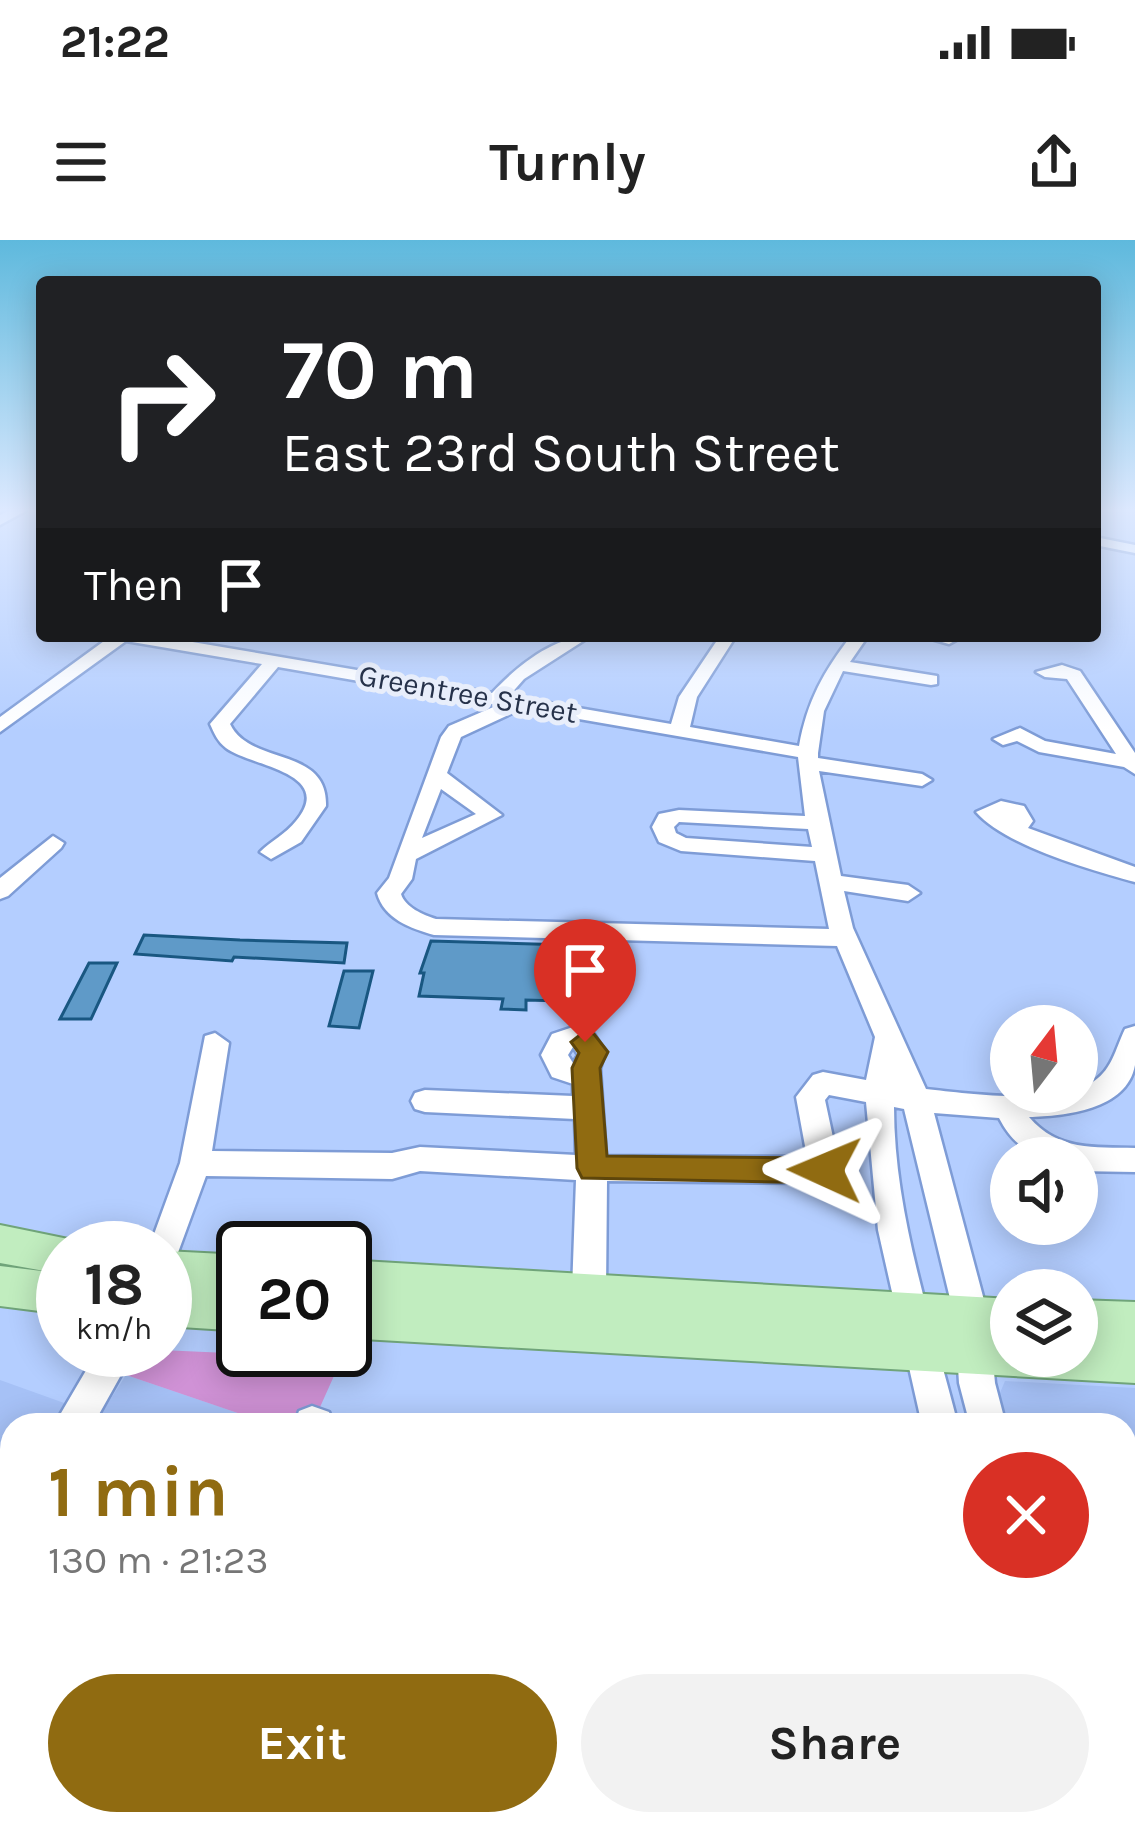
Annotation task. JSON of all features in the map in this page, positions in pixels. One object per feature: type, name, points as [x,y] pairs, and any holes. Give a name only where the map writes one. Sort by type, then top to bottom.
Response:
[{"type":"main road","points":[[0,1244],[36,1250]]},
{"type":"main road","points":[[372,1281],[589,1291],[920,1335]]},
{"type":"main road","points":[[0,1286],[36,1291]]},
{"type":"main road","points":[[372,1318],[990,1337]]},
{"type":"main road","points":[[1098,1322],[1135,1323]]},
{"type":"main road","points":[[1098,1359],[1135,1360]]},
{"type":"street","points":[[0,725],[116,642]]},
{"type":"street","name":"Greentree Street","points":[[160,642],[679,731],[922,780]]},
{"type":"street","points":[[497,699],[518,675],[573,642]]},
{"type":"street","points":[[679,731],[688,697],[724,642]]},
{"type":"street","points":[[855,642],[815,711],[809,758],[823,855],[851,948],[916,1099],[990,1331]]},
{"type":"street","points":[[271,852],[311,822],[316,802],[312,786],[299,770],[230,742],[220,724],[274,661]]},
{"type":"street","points":[[838,665],[931,680]]},
{"type":"street","points":[[1076,679],[1132,765]]},
{"type":"street","points":[[520,703],[456,730],[405,854],[400,879],[389,893],[392,904],[434,927],[851,948]]},
{"type":"street","points":[[1039,746],[1132,765]]},
{"type":"street","points":[[405,854],[491,815],[436,775]]},
{"type":"street","points":[[817,823],[679,816],[668,819],[664,827],[667,837],[681,844],[823,855]]},
{"type":"street","points":[[1016,830],[1135,874]]},
{"type":"street","points":[[0,891],[53,844]]},
{"type":"street","points":[[830,882],[908,893]]},
{"type":"street","points":[[658,951],[851,948]]},
{"type":"street","points":[[1098,1093],[1106,1090],[1135,1036]]},
{"type":"street","points":[[888,1039],[878,1095],[887,1186],[937,1413]]},
{"type":"street","points":[[175,1221],[195,1163],[215,1043]]},
{"type":"street","points":[[586,1068],[592,1168],[589,1291]]},
{"type":"street","points":[[195,1163],[392,1166],[420,1159],[592,1168],[825,1170],[810,1097],[823,1084],[878,1095],[990,1104]]},
{"type":"street","points":[[425,1101],[588,1108]]},
{"type":"street","points":[[1098,1159],[1135,1160]]},
{"type":"street","points":[[79,1413],[101,1377]]},
{"type":"street","points":[[989,1413],[990,1377]]},
{"type":"shaded area","points":[[192,1351],[216,1352],[216,1377],[333,1377],[317,1413],[238,1413],[132,1377],[192,1377]]},
{"type":"shaded area","points":[[125,1377],[132,1377],[238,1413],[102,1413]]},
{"type":"shaded area","points":[[0,1380],[67,1404],[61,1413],[0,1413]]},
{"type":"shaded area","points":[[1005,1381],[1135,1388],[1135,1413],[1001,1413],[997,1400]]},
{"type":"building","points":[[144,935],[347,943],[344,963],[234,957],[232,961],[135,954]]},
{"type":"building","points":[[431,941],[601,946],[601,951],[622,952],[622,968],[600,967],[599,1002],[526,1000],[526,1010],[501,1009],[503,999],[419,996],[424,973],[420,973]]},
{"type":"building","points":[[89,963],[117,963],[91,1019],[60,1019]]},
{"type":"building","points":[[344,971],[373,971],[359,1028],[329,1026]]},
{"type":"route","points":[[585,1042],[595,1058],[586,1068],[592,1168],[825,1170]]}]
